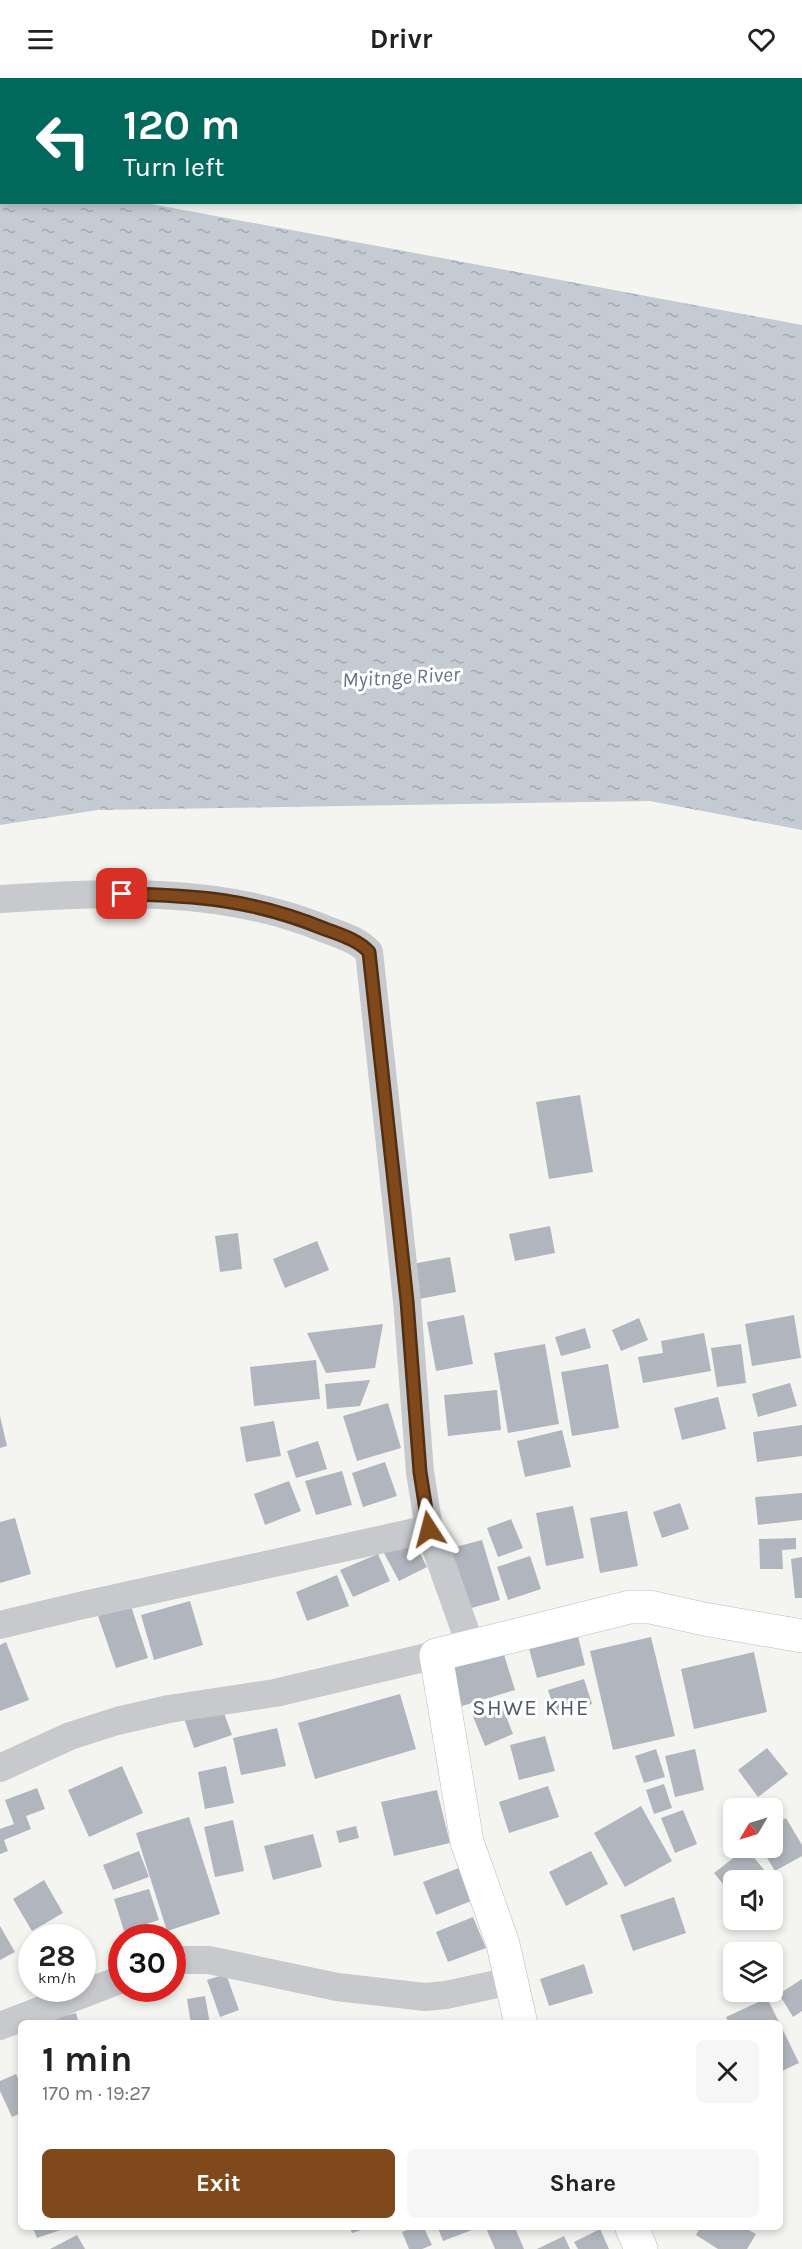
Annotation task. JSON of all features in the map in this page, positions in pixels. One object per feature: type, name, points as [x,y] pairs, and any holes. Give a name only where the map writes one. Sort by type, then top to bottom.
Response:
[{"type":"street","points":[[0,899],[80,894],[185,895],[232,901],[298,918],[355,941],[369,952],[407,1301],[420,1472],[429,1529],[471,1647]]},
{"type":"street","points":[[0,1625],[429,1529]]},
{"type":"street","points":[[0,1768],[70,1736],[117,1721],[169,1709],[275,1693],[630,1607],[650,1607],[802,1636]]},
{"type":"street","points":[[436,1655],[467,1842],[503,1944],[520,2020]]},
{"type":"street","points":[[186,1960],[209,1960],[337,1987],[425,1996],[446,1995],[511,1981]]},
{"type":"street","points":[[0,2026],[108,1984]]},
{"type":"street","points":[[633,2230],[641,2249]]},
{"type":"water","name":"Myitnge River","points":[[0,204],[151,204],[802,325],[802,830],[650,801],[98,810],[0,825]]},
{"type":"building","points":[[580,1095],[593,1172],[549,1179],[536,1102]]},
{"type":"building","points":[[550,1226],[555,1253],[515,1261],[509,1234]]},
{"type":"building","points":[[238,1233],[242,1269],[220,1272],[215,1236]]},
{"type":"building","points":[[317,1241],[329,1270],[285,1288],[273,1259]]},
{"type":"building","points":[[450,1257],[456,1292],[419,1299],[412,1264]]},
{"type":"building","points":[[464,1315],[473,1364],[436,1371],[427,1322]]},
{"type":"building","points":[[794,1315],[801,1358],[752,1366],[745,1324]]},
{"type":"building","points":[[639,1318],[648,1340],[621,1351],[612,1330]]},
{"type":"building","points":[[383,1324],[375,1368],[326,1373],[307,1333]]},
{"type":"building","points":[[585,1328],[591,1348],[561,1356],[555,1337]]},
{"type":"building","points":[[704,1333],[711,1371],[643,1383],[638,1357],[663,1353],[661,1341]]},
{"type":"building","points":[[545,1344],[559,1424],[508,1433],[494,1353]]},
{"type":"building","points":[[741,1344],[746,1383],[717,1387],[711,1348]]},
{"type":"building","points":[[316,1360],[320,1399],[254,1406],[250,1367]]},
{"type":"building","points":[[608,1364],[619,1428],[572,1436],[561,1372]]},
{"type":"building","points":[[370,1380],[360,1406],[327,1409],[325,1384]]},
{"type":"building","points":[[790,1383],[797,1406],[758,1417],[752,1394]]},
{"type":"building","points":[[497,1390],[501,1430],[448,1436],[444,1395]]},
{"type":"building","points":[[718,1397],[726,1429],[682,1440],[674,1408]]},
{"type":"building","points":[[388,1403],[401,1448],[357,1461],[343,1416]]},
{"type":"building","points":[[0,1416],[7,1446],[0,1448]]},
{"type":"building","points":[[274,1421],[281,1456],[246,1462],[240,1427]]},
{"type":"building","points":[[802,1425],[802,1456],[757,1462],[753,1432]]},
{"type":"building","points":[[562,1430],[571,1467],[525,1477],[517,1441]]},
{"type":"building","points":[[318,1441],[327,1469],[296,1478],[287,1451]]},
{"type":"building","points":[[385,1462],[397,1496],[363,1507],[352,1473]]},
{"type":"building","points":[[342,1471],[352,1505],[316,1515],[305,1481]]},
{"type":"building","points":[[289,1481],[301,1511],[265,1525],[254,1494]]},
{"type":"building","points":[[802,1493],[802,1520],[758,1525],[755,1497]]},
{"type":"building","points":[[680,1503],[689,1529],[662,1538],[653,1512]]},
{"type":"building","points":[[573,1506],[584,1558],[546,1566],[536,1513]]},
{"type":"building","points":[[627,1511],[638,1566],[600,1573],[590,1518]]},
{"type":"building","points":[[15,1518],[31,1574],[0,1583],[0,1522]]},
{"type":"building","points":[[511,1519],[523,1548],[498,1557],[487,1528]]},
{"type":"building","points":[[412,1538],[427,1567],[399,1581],[384,1553]]},
{"type":"building","points":[[796,1538],[796,1549],[782,1550],[783,1569],[760,1569],[759,1539]]},
{"type":"building","points":[[482,1540],[500,1600],[461,1611],[444,1550]]},
{"type":"building","points":[[378,1554],[390,1581],[353,1597],[340,1570]]},
{"type":"building","points":[[530,1556],[541,1589],[508,1600],[497,1567]]},
{"type":"building","points":[[802,1557],[802,1598],[795,1598],[791,1559]]},
{"type":"building","points":[[337,1575],[349,1606],[307,1621],[296,1592]]},
{"type":"building","points":[[190,1601],[203,1645],[154,1660],[141,1615]]},
{"type":"building","points":[[131,1606],[148,1658],[116,1668],[98,1616]]},
{"type":"building","points":[[576,1628],[585,1665],[537,1678],[527,1641]]},
{"type":"building","points":[[651,1637],[675,1736],[613,1750],[590,1651]]},
{"type":"building","points":[[6,1642],[29,1700],[0,1711],[0,1645]]},
{"type":"building","points":[[501,1645],[515,1690],[462,1706],[449,1662]]},
{"type":"building","points":[[754,1652],[767,1712],[694,1729],[681,1669]]},
{"type":"building","points":[[584,1679],[592,1704],[556,1715],[548,1690]]},
{"type":"building","points":[[400,1694],[416,1749],[315,1779],[298,1723]]},
{"type":"building","points":[[501,1703],[513,1734],[485,1746],[472,1714]]},
{"type":"building","points":[[221,1705],[232,1735],[194,1748],[184,1718]]},
{"type":"building","points":[[277,1728],[286,1766],[241,1775],[233,1738]]},
{"type":"building","points":[[545,1736],[555,1771],[519,1780],[510,1745]]},
{"type":"building","points":[[767,1748],[788,1774],[758,1797],[738,1770]]},
{"type":"building","points":[[656,1749],[665,1777],[644,1783],[635,1756]]},
{"type":"building","points":[[695,1749],[704,1790],[675,1797],[665,1756]]},
{"type":"building","points":[[122,1766],[143,1813],[89,1837],[68,1790]]},
{"type":"building","points":[[226,1766],[234,1803],[205,1809],[198,1772]]},
{"type":"building","points":[[664,1784],[672,1808],[654,1814],[646,1790]]},
{"type":"building","points":[[548,1786],[559,1817],[509,1833],[499,1802]]},
{"type":"building","points":[[37,1788],[45,1809],[26,1816],[31,1829],[4,1840],[8,1851],[0,1854],[0,1829],[14,1824],[5,1800]]},
{"type":"building","points":[[437,1790],[450,1843],[394,1856],[381,1802]]},
{"type":"building","points":[[641,1806],[672,1861],[625,1887],[594,1833]]},
{"type":"building","points":[[683,1810],[697,1844],[675,1853],[661,1818]]},
{"type":"building","points":[[189,1817],[220,1914],[186,1925],[165,1924],[136,1833]]},
{"type":"building","points":[[786,1818],[802,1845],[802,1856],[774,1870],[767,1858],[783,1858],[783,1820]]},
{"type":"building","points":[[233,1820],[244,1871],[215,1877],[204,1827]]},
{"type":"building","points":[[356,1826],[359,1838],[339,1843],[336,1831]]},
{"type":"building","points":[[313,1834],[322,1867],[273,1880],[264,1846]]},
{"type":"building","points":[[139,1851],[149,1877],[113,1890],[103,1865]]},
{"type":"building","points":[[591,1851],[608,1884],[566,1906],[549,1872]]},
{"type":"building","points":[[733,1858],[754,1858],[764,1870],[723,1870],[723,1884],[714,1873]]},
{"type":"building","points":[[464,1866],[476,1899],[436,1915],[423,1882]]},
{"type":"building","points":[[44,1880],[63,1913],[44,1924],[28,1924],[13,1899]]},
{"type":"building","points":[[149,1889],[159,1920],[146,1924],[122,1924],[114,1899]]},
{"type":"building","points":[[674,1897],[686,1933],[633,1951],[620,1915]]},
{"type":"building","points":[[473,1917],[486,1948],[448,1962],[436,1932]]},
{"type":"building","points":[[0,1926],[15,1952],[0,1960]]},
{"type":"building","points":[[584,1964],[593,1993],[549,2006],[540,1979]]},
{"type":"building","points":[[226,1974],[239,2010],[220,2017],[207,1980]]},
{"type":"building","points":[[802,1979],[802,2011],[793,2017],[783,2001],[783,1991]]},
{"type":"building","points":[[205,1996],[209,2020],[190,2020],[187,1999]]},
{"type":"building","points":[[758,2002],[769,2002],[778,2020],[727,2020],[726,2017]]},
{"type":"building","points":[[76,2013],[78,2020],[48,2020]]},
{"type":"building","points":[[783,2030],[799,2063],[783,2071]]},
{"type":"building","points":[[16,2074],[18,2078],[18,2114],[12,2117],[0,2091],[0,2081]]},
{"type":"building","points":[[34,2230],[60,2230],[37,2238]]},
{"type":"building","points":[[425,2230],[432,2245],[422,2249],[409,2249],[402,2232]]},
{"type":"building","points":[[439,2230],[472,2230],[443,2241]]},
{"type":"building","points":[[487,2230],[516,2230],[524,2249],[495,2249]]},
{"type":"building","points":[[600,2230],[609,2249],[578,2249],[574,2242]]},
{"type":"building","points":[[699,2230],[749,2230],[756,2234],[747,2249],[718,2249],[696,2235]]},
{"type":"building","points":[[77,2235],[85,2249],[50,2249]]},
{"type":"building","points":[[564,2236],[570,2249],[537,2249]]},
{"type":"district","name":"SHWE KHE","points":[[531,1708]]},
{"type":"route","points":[[122,894],[185,895],[261,907],[298,918],[355,941],[369,952],[407,1301],[420,1472],[429,1529]]}]
